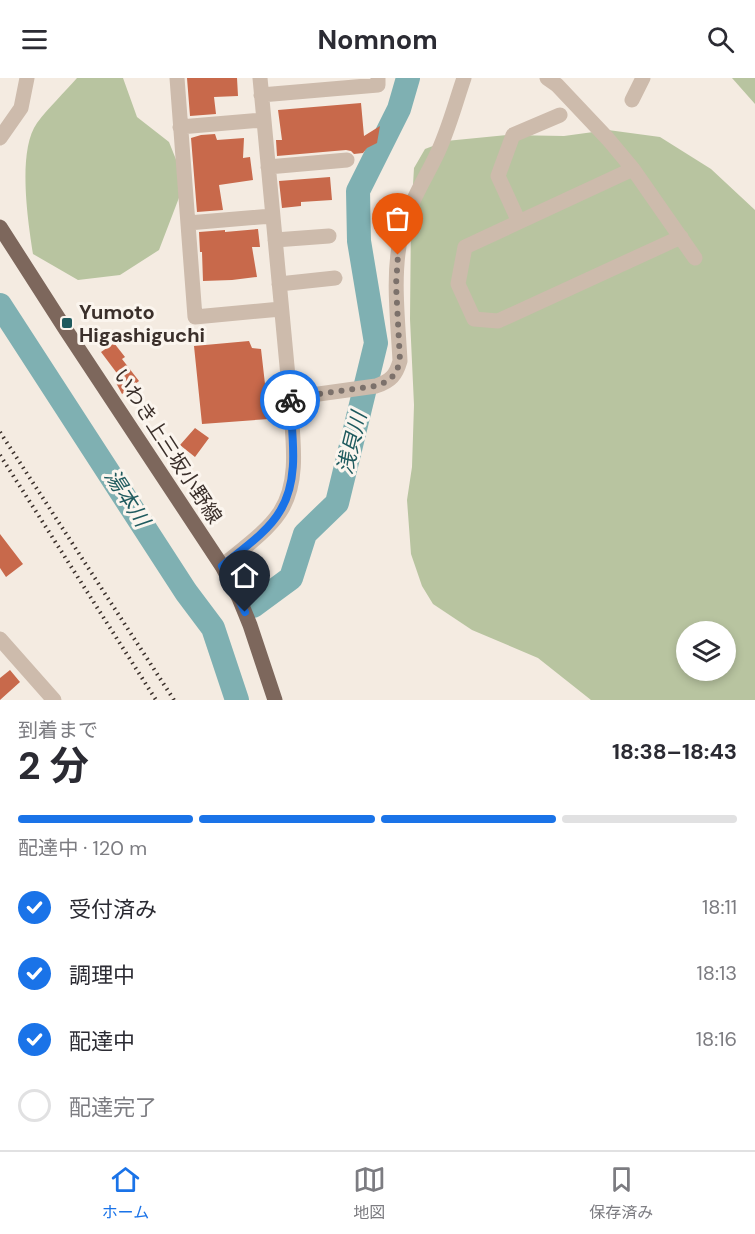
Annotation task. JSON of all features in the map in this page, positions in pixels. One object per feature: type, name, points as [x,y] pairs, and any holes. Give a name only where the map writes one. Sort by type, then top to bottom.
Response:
[{"type":"main road","name":"いわき上三坂小野線","points":[[0,227],[222,566],[250,625],[275,700]]},
{"type":"street","points":[[0,138],[21,108],[27,78]]},
{"type":"street","points":[[177,78],[195,317],[281,309]]},
{"type":"street","points":[[222,566],[269,526],[280,512],[289,493],[292,472],[290,398],[260,78]]},
{"type":"street","points":[[261,95],[378,85],[378,78]]},
{"type":"street","points":[[290,398],[384,384],[397,371],[400,361],[396,285],[400,238],[406,218],[436,156],[464,78]]},
{"type":"street","points":[[548,78],[587,115],[633,169],[695,258]]},
{"type":"street","points":[[632,100],[643,78]]},
{"type":"street","points":[[519,222],[498,176],[513,135],[560,115]]},
{"type":"street","points":[[180,127],[263,120]]},
{"type":"street","points":[[268,167],[346,160]]},
{"type":"street","points":[[633,169],[465,247],[458,284],[474,319],[498,321],[681,237]]},
{"type":"street","points":[[188,223],[272,216]]},
{"type":"street","points":[[275,240],[329,236]]},
{"type":"street","points":[[279,284],[335,278]]},
{"type":"street","points":[[0,639],[54,700]]},
{"type":"green space","points":[[77,78],[123,78],[137,117],[169,142],[185,182],[159,250],[120,275],[78,280],[33,254],[26,187],[27,151],[31,135],[37,123]]},
{"type":"green space","points":[[732,78],[755,78],[755,104]]},
{"type":"green space","points":[[608,130],[660,137],[711,169],[755,210],[755,700],[591,700],[538,658],[472,630],[433,604],[422,586],[411,554],[407,500],[412,467],[414,405],[410,319],[414,168],[425,149],[446,141],[507,135],[564,136]]},
{"type":"building","points":[[187,78],[237,78],[238,96],[214,97],[216,114],[190,116]]},
{"type":"building","points":[[361,103],[364,136],[380,126],[377,143],[363,153],[354,154],[346,150],[277,156],[276,140],[282,140],[278,110]]},
{"type":"building","points":[[215,134],[217,140],[244,138],[243,158],[250,157],[253,180],[219,185],[223,210],[197,212],[191,138]]},
{"type":"building","points":[[330,177],[332,200],[301,202],[301,206],[282,208],[279,181]]},
{"type":"building","points":[[258,229],[260,247],[252,247],[257,277],[203,281],[199,232]]},
{"type":"building","points":[[249,341],[252,348],[261,349],[269,419],[202,424],[194,346]]},
{"type":"building","points":[[114,343],[125,357],[122,359],[139,381],[122,394],[114,379],[119,376],[101,352]]},
{"type":"building","points":[[195,428],[209,438],[195,457],[180,445]]},
{"type":"building","points":[[0,534],[23,564],[6,577],[0,568]]},
{"type":"building","points":[[10,670],[20,682],[0,700],[0,678]]},
{"type":"waterway","name":"浅貝川","points":[[253,606],[291,578],[305,534],[337,503],[376,343],[359,241],[358,191],[399,109],[408,78]]},
{"type":"waterway","name":"湯本川","points":[[0,305],[186,592],[213,628],[237,700]]},
{"type":"railway","points":[[0,432],[174,700]]},
{"type":"railway","points":[[0,455],[156,700]]},
{"type":"way so far","points":[[290,400],[290,398],[376,386],[392,378],[400,361],[396,285],[398,255]]},
{"type":"place","name":"Yumoto Higashiguchi","points":[[67,323]]},
{"type":"route","points":[[245,612],[222,566],[269,526],[280,512],[289,493],[293,448],[290,400]]}]
